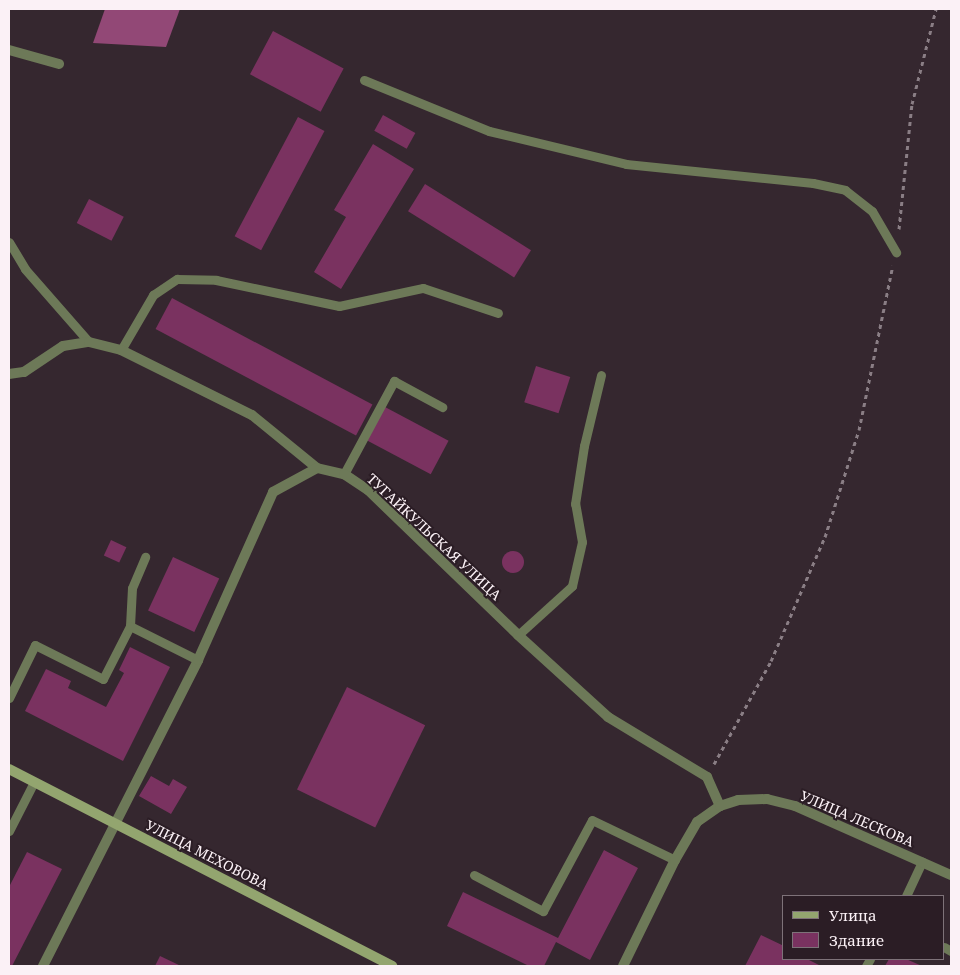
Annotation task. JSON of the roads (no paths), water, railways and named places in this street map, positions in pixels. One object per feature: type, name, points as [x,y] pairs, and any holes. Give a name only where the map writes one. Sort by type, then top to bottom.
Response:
[{"type":"street","points":[[9,50],[59,64]]},
{"type":"street","name":"ТУГАЙКУЛЬСКАЯ УЛИЦА","points":[[9,374],[24,372],[63,346],[89,342],[121,350],[252,415],[318,468],[344,474],[368,490],[518,636],[608,717],[707,777],[720,806]]},
{"type":"street","points":[[43,966],[198,660],[273,492],[318,468]]},
{"type":"street","name":"УЛИЦА МЕХОВОВА","points":[[9,769],[392,966]]},
{"type":"street","name":"УЛИЦА ЛЕСКОВА","points":[[720,806],[738,800],[767,799],[795,806],[951,875]]},
{"type":"street","points":[[622,966],[675,860],[697,822],[720,806]]},
{"type":"lane","points":[[364,80],[489,131],[626,164],[813,182],[845,190],[872,211],[896,252]]},
{"type":"lane","points":[[9,242],[24,269],[89,342]]},
{"type":"lane","points":[[121,350],[153,295],[177,278],[216,280],[339,306],[423,288],[498,313]]},
{"type":"lane","points":[[518,636],[572,586],[582,542],[574,504],[584,446],[601,375]]},
{"type":"lane","points":[[344,474],[394,381],[442,407]]},
{"type":"lane","points":[[9,698],[35,645],[103,679],[130,626],[132,588],[145,557]]},
{"type":"lane","points":[[130,626],[198,660]]},
{"type":"lane","points":[[9,831],[34,782]]},
{"type":"lane","points":[[474,875],[543,911],[592,820],[675,860]]},
{"type":"lane","points":[[906,895],[922,862]]}]
